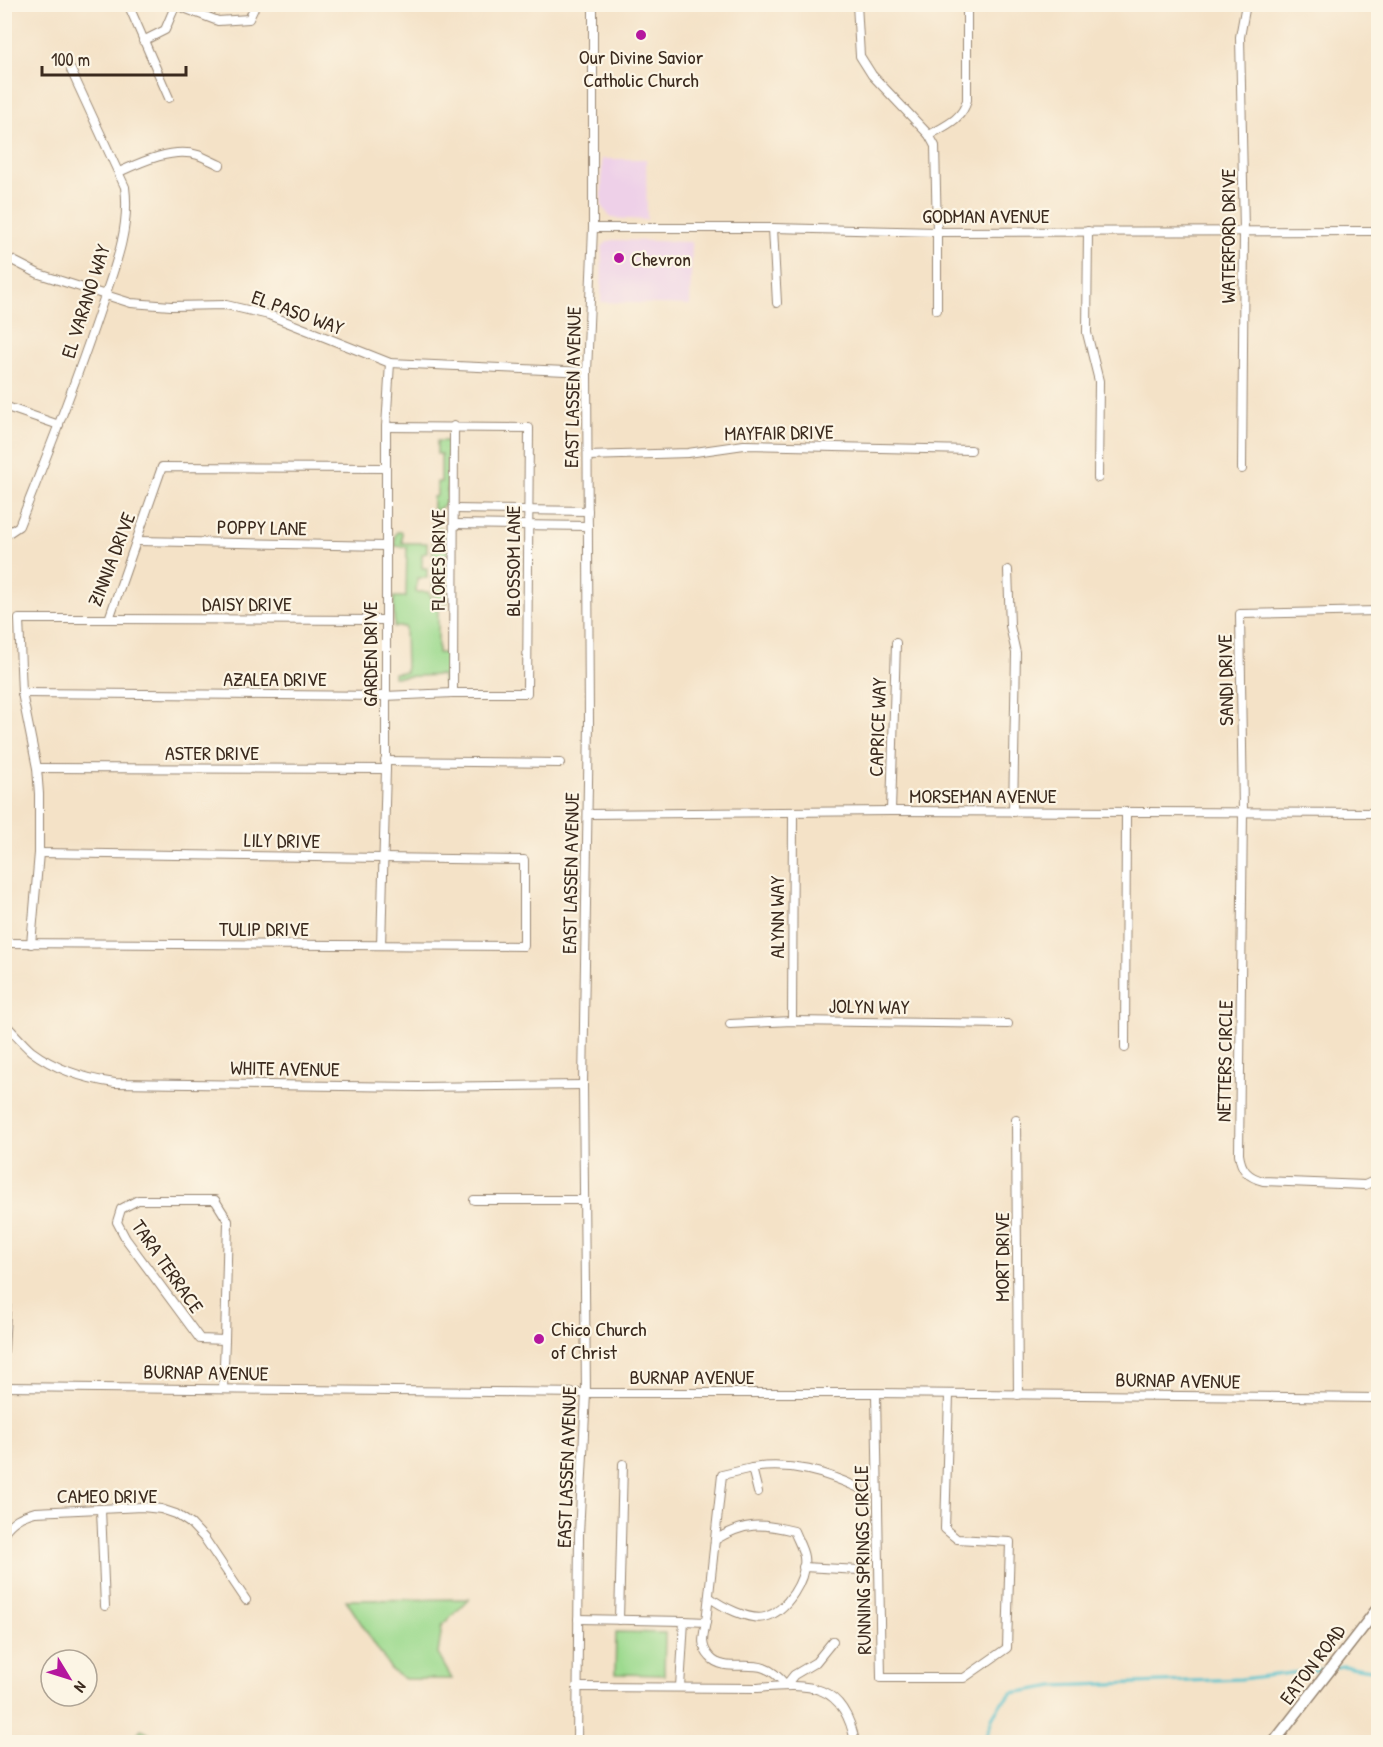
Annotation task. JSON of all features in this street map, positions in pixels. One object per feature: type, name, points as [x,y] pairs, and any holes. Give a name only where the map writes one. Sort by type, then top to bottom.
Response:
[{"type":"street","points":[[128,4],[142,41],[169,98]]},
{"type":"street","points":[[142,41],[165,30],[176,5],[218,21],[249,19],[256,4]]},
{"type":"street","name":"EAST LASSEN AVENUE","points":[[577,1743],[579,1535],[586,1392],[583,1085],[588,814],[587,372],[593,228],[593,4]]},
{"type":"street","points":[[857,4],[860,56],[872,75],[929,135],[934,146],[937,232],[936,310]]},
{"type":"street","points":[[929,135],[958,118],[966,108],[968,100],[967,5],[946,4]]},
{"type":"street","name":"WATERFORD DRIVE","points":[[1242,469],[1244,231],[1240,37],[1246,4]]},
{"type":"street","name":"EL VARANO WAY","points":[[4,536],[19,526],[59,425],[117,260],[126,220],[125,187],[71,70]]},
{"type":"street","points":[[119,172],[142,162],[181,153],[197,154],[220,165]]},
{"type":"street","name":"GODMAN AVENUE","points":[[593,228],[773,228],[937,232],[1378,231]]},
{"type":"street","points":[[773,228],[777,303]]},
{"type":"street","points":[[1088,231],[1087,333],[1099,381],[1098,478]]},
{"type":"street","name":"EL PASO WAY","points":[[4,256],[39,274],[131,303],[171,306],[226,305],[249,310],[390,363],[587,372]]},
{"type":"street","name":"GARDEN DRIVE","points":[[381,945],[386,765],[386,427],[390,363]]},
{"type":"street","points":[[4,406],[59,425]]},
{"type":"street","points":[[386,427],[454,426]]},
{"type":"street","name":"BLOSSOM LANE","points":[[454,426],[529,428],[527,693]]},
{"type":"street","name":"FLORES DRIVE","points":[[453,693],[454,426]]},
{"type":"street","name":"MAYFAIR DRIVE","points":[[588,456],[688,453],[744,445],[971,450]]},
{"type":"street","name":"ZINNIA DRIVE","points":[[31,944],[39,853],[38,768],[22,693],[19,619],[109,619],[162,467],[386,468]]},
{"type":"street","points":[[454,509],[588,512]]},
{"type":"street","points":[[454,524],[588,526]]},
{"type":"street","name":"POPPY LANE","points":[[138,541],[385,546]]},
{"type":"street","points":[[1008,570],[1010,626],[1016,653],[1013,812]]},
{"type":"street","name":"SANDI DRIVE","points":[[1243,813],[1240,614],[1378,611]]},
{"type":"street","name":"DAISY DRIVE","points":[[109,619],[386,620]]},
{"type":"street","name":"CAPRICE WAY","points":[[891,811],[896,643]]},
{"type":"street","name":"AZALEA DRIVE","points":[[22,693],[385,696],[527,693]]},
{"type":"street","name":"ASTER DRIVE","points":[[38,768],[560,763]]},
{"type":"street","name":"MORSEMAN AVENUE","points":[[588,814],[891,811],[1378,813]]},
{"type":"street","name":"ALYNN WAY","points":[[792,1021],[793,813]]},
{"type":"street","points":[[1125,1048],[1126,813]]},
{"type":"street","name":"NETTERS CIRCLE","points":[[1243,813],[1240,1162],[1248,1175],[1263,1181],[1365,1185],[1378,1179]]},
{"type":"street","name":"LILY DRIVE","points":[[39,853],[524,860],[524,946]]},
{"type":"street","name":"TULIP DRIVE","points":[[4,943],[524,946]]},
{"type":"street","name":"JOLYN WAY","points":[[730,1024],[792,1021],[1008,1024]]},
{"type":"street","name":"WHITE AVENUE","points":[[4,1023],[32,1051],[71,1073],[115,1083],[418,1087],[583,1085]]},
{"type":"street","name":"MORT DRIVE","points":[[1016,1120],[1018,1395]]},
{"type":"street","name":"TARA TERRACE","points":[[223,1389],[225,1340],[228,1221],[215,1200],[138,1200],[121,1209],[117,1222],[126,1239],[200,1339],[225,1340]]},
{"type":"street","points":[[474,1200],[584,1200]]},
{"type":"street","points":[[4,1272],[8,1276],[4,1351]]},
{"type":"street","name":"BURNAP AVENUE","points":[[4,1388],[1378,1398]]},
{"type":"street","name":"RUNNING SPRINGS CIRCLE","points":[[876,1393],[881,1678],[964,1678],[1007,1648],[1010,1542],[957,1539],[945,1529],[949,1395]]},
{"type":"street","points":[[619,1620],[623,1464]]},
{"type":"street","points":[[787,1685],[771,1671],[762,1668],[714,1662],[703,1648],[722,1475],[774,1464],[802,1468],[840,1479],[860,1488]]},
{"type":"street","points":[[752,1468],[758,1492]]},
{"type":"street","name":"CAMEO DRIVE","points":[[4,1532],[21,1516],[35,1512],[142,1507],[161,1509],[176,1514],[191,1524],[205,1539],[246,1600]]},
{"type":"street","points":[[101,1509],[105,1606]]},
{"type":"street","points":[[709,1597],[722,1607],[747,1615],[765,1617],[786,1605],[799,1585],[803,1567],[804,1557],[794,1531],[766,1524],[734,1528],[715,1540]]},
{"type":"street","points":[[803,1567],[860,1570]]},
{"type":"street","name":"EATON ROAD","points":[[1274,1743],[1378,1608]]},
{"type":"street","points":[[578,1619],[706,1623]]},
{"type":"street","points":[[680,1687],[684,1621]]},
{"type":"street","points":[[787,1685],[794,1675],[816,1662],[833,1641]]},
{"type":"street","points":[[578,1687],[758,1688],[787,1685],[819,1689],[837,1699],[851,1726],[855,1743]]},
{"type":"shaded area","points":[[602,159],[646,159],[647,220],[611,218],[602,206]]},
{"type":"shaded area","points":[[613,240],[692,242],[690,305],[601,302],[602,247]]},
{"type":"green space","points":[[437,441],[448,441],[447,504],[433,512],[433,497],[437,496],[437,482],[441,482],[441,454],[437,454]]},
{"type":"green space","points":[[433,523],[447,532],[447,603],[440,602],[433,594],[435,557],[433,556]]},
{"type":"green space","points":[[397,532],[402,532],[402,543],[427,543],[427,553],[422,554],[422,568],[427,568],[427,578],[417,578],[416,592],[428,592],[438,607],[438,653],[446,653],[447,683],[443,683],[442,675],[394,677],[394,673],[406,672],[405,627],[394,627],[394,597],[406,597],[407,547],[395,546]]},
{"type":"green space","points":[[469,1599],[442,1626],[438,1654],[452,1679],[405,1679],[392,1671],[346,1600]]},
{"type":"green space","points":[[616,1632],[665,1633],[664,1675],[615,1674]]},
{"type":"green space","points":[[141,1730],[164,1742],[132,1742]]},
{"type":"waterway","points":[[1336,1667],[1378,1671]]},
{"type":"waterway","points":[[984,1742],[993,1716],[1002,1702],[1012,1693],[1055,1686],[1241,1679],[1326,1669]]},
{"type":"place","name":"Our Divine Savior Catholic Church","points":[[641,35]]},
{"type":"place","name":"Chevron","points":[[619,258]]},
{"type":"place","name":"Chico Church of Christ","points":[[539,1339]]}]
